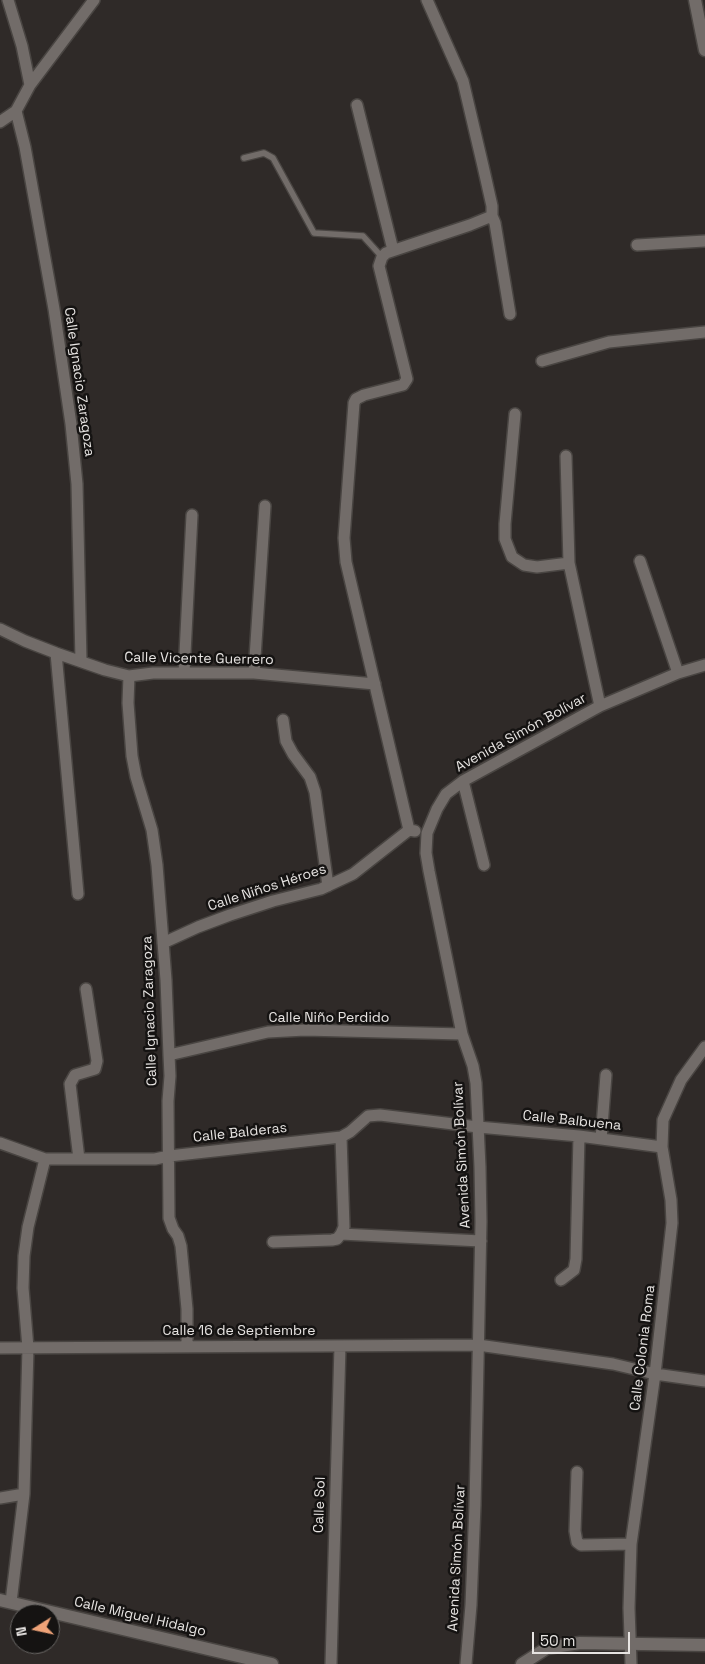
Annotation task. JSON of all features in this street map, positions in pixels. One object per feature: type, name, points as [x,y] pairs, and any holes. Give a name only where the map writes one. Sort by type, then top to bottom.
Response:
[{"type":"street","points":[[8,0],[22,46],[30,85]]},
{"type":"street","points":[[0,122],[16,111],[30,85],[94,0]]},
{"type":"street","points":[[428,0],[462,81],[492,206],[492,216],[495,223],[510,314]]},
{"type":"street","points":[[695,0],[705,50]]},
{"type":"street","points":[[357,105],[393,250]]},
{"type":"street","name":"Calle Ignacio Zaragoza","points":[[16,111],[25,147],[54,309],[71,424],[77,484],[81,661]]},
{"type":"street","points":[[427,833],[410,830],[346,562],[344,538],[354,403],[356,399],[364,395],[403,385],[407,379],[379,266],[382,257],[393,250],[470,226],[492,216]]},
{"type":"street","points":[[637,245],[705,240]]},
{"type":"street","points":[[542,361],[609,342],[705,332]]},
{"type":"street","points":[[515,414],[505,539],[512,557],[524,565],[537,567],[569,563]]},
{"type":"street","points":[[566,456],[569,563],[600,706]]},
{"type":"street","points":[[254,673],[265,506]]},
{"type":"street","points":[[184,673],[192,515]]},
{"type":"street","points":[[640,561],[678,672]]},
{"type":"street","name":"Calle Vicente Guerrero","points":[[0,630],[56,653],[129,676],[184,673],[254,673],[375,684]]},
{"type":"street","points":[[56,653],[78,894]]},
{"type":"street","name":"Avenida Simón Bolívar","points":[[466,1664],[471,1605],[475,1505],[481,1241],[480,1167],[474,1075],[462,1034],[429,870],[426,853],[427,833],[446,794],[463,781],[600,706],[678,672],[705,665]]},
{"type":"street","name":"Calle Ignacio Zaragoza","points":[[129,676],[128,703],[132,756],[136,777],[152,830],[158,865],[169,1054],[169,1218],[181,1246],[187,1310],[188,1346]]},
{"type":"street","points":[[283,720],[286,741],[310,777],[315,792],[328,886]]},
{"type":"street","points":[[463,781],[484,865]]},
{"type":"street","name":"Calle Niños Héroes","points":[[163,943],[230,915],[328,886],[353,874],[410,830]]},
{"type":"street","points":[[78,1159],[70,1084],[75,1075],[95,1069],[97,1061],[86,989]]},
{"type":"street","name":"Calle Niño Perdido","points":[[169,1054],[268,1032],[305,1030],[462,1034]]},
{"type":"street","name":"Calle Colonia Roma","points":[[631,1664],[632,1644],[629,1608],[631,1544],[656,1374],[672,1223],[671,1200],[662,1147],[663,1120],[680,1080],[705,1047]]},
{"type":"street","points":[[601,1139],[606,1075]]},
{"type":"street","points":[[273,1242],[338,1239],[344,1227],[341,1137],[350,1132],[368,1116],[380,1115],[478,1127]]},
{"type":"street","name":"Calle Balbuena","points":[[478,1127],[579,1136],[662,1147]]},
{"type":"street","points":[[562,1280],[574,1270],[576,1259],[579,1136]]},
{"type":"street","name":"Calle Balderas","points":[[0,1143],[45,1159],[155,1159],[341,1137]]},
{"type":"street","points":[[3,1601],[24,1494],[28,1348],[23,1288],[24,1256],[28,1227],[45,1159]]},
{"type":"street","points":[[341,1234],[481,1241]]},
{"type":"street","name":"Calle 16 de Septiembre","points":[[0,1348],[478,1345],[613,1364],[656,1374],[705,1381]]},
{"type":"street","name":"Calle Sol","points":[[331,1664],[340,1346]]},
{"type":"street","points":[[577,1472],[575,1532],[577,1542],[581,1545],[631,1544]]},
{"type":"street","points":[[0,1498],[24,1494]]},
{"type":"street","name":"Calle Miguel Hidalgo","points":[[3,1601],[272,1664]]},
{"type":"street","points":[[522,1664],[546,1648],[580,1643],[705,1645]]},
{"type":"lane","points":[[244,158],[264,153],[272,158],[314,234],[363,236],[382,257]]}]
